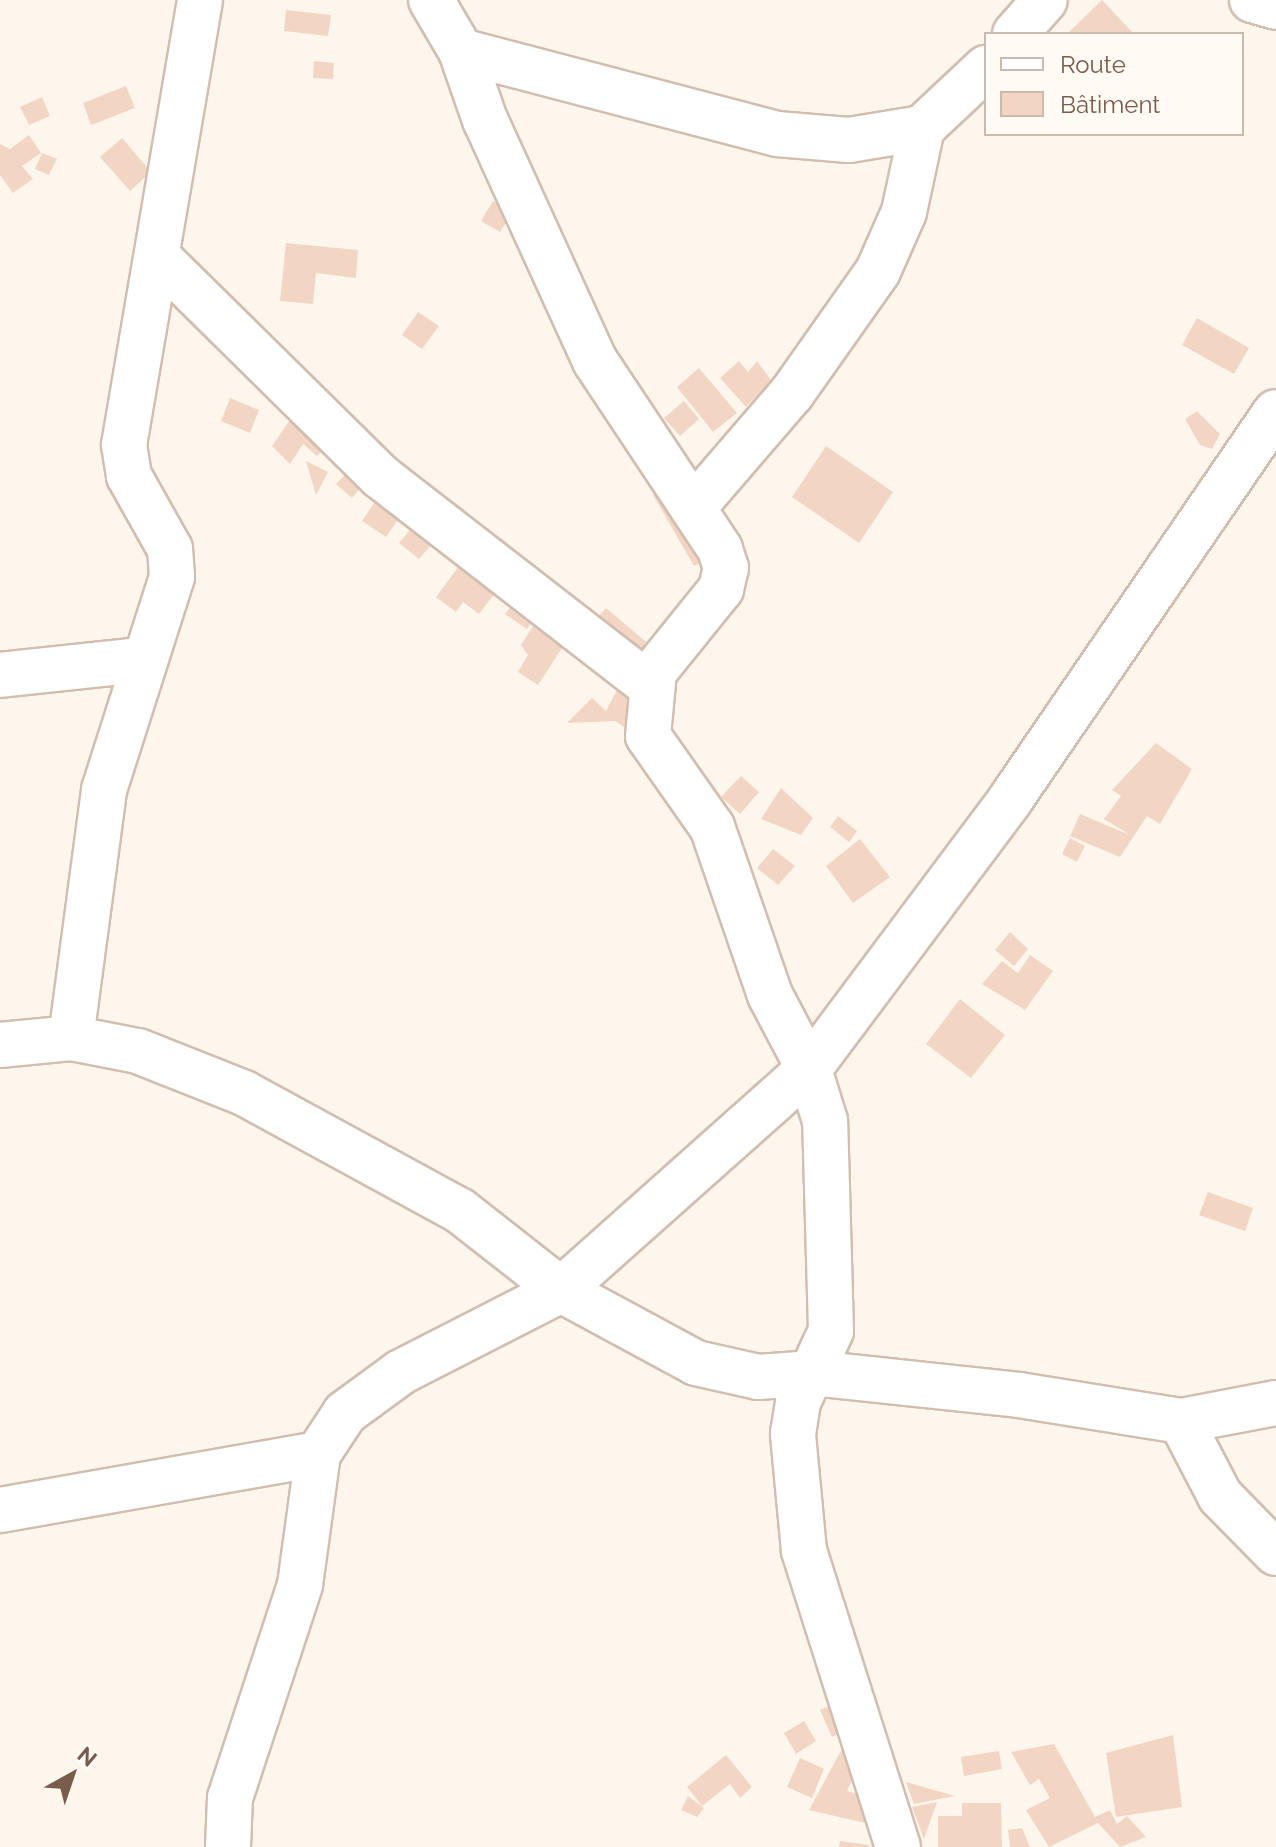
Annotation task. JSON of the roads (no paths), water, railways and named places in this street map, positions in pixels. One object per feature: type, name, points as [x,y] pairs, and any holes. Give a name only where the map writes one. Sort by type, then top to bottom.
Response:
[{"type":"street","points":[[71,1038],[104,790],[140,660],[172,577],[170,549],[129,476],[124,445],[161,260],[200,0]]},
{"type":"street","points":[[431,0],[461,51],[485,120],[595,361],[720,549],[723,578],[665,653],[652,687],[648,736],[712,827],[770,995],[809,1069],[825,1121],[832,1227],[831,1331],[793,1434],[804,1551],[898,1847]]},
{"type":"street","points":[[1017,32],[1045,0]]},
{"type":"street","points":[[1252,0],[1276,7]]},
{"type":"street","points":[[461,51],[777,134],[849,140],[922,128],[984,70]]},
{"type":"street","points":[[693,508],[792,393],[878,271],[904,212],[922,128]]},
{"type":"street","points":[[161,260],[380,476],[652,687]]},
{"type":"street","points":[[228,1847],[230,1798],[300,1585],[318,1454],[345,1413],[401,1372],[561,1290],[809,1069],[1010,800],[1271,428]]},
{"type":"street","points":[[0,675],[140,660]]},
{"type":"street","points":[[0,1045],[71,1038],[138,1051],[244,1093],[459,1210],[561,1290],[696,1363],[758,1377],[813,1373],[1181,1421],[1276,1403]]},
{"type":"street","points":[[1181,1421],[1220,1496],[1276,1553]]},
{"type":"street","points":[[0,1510],[318,1454]]}]
